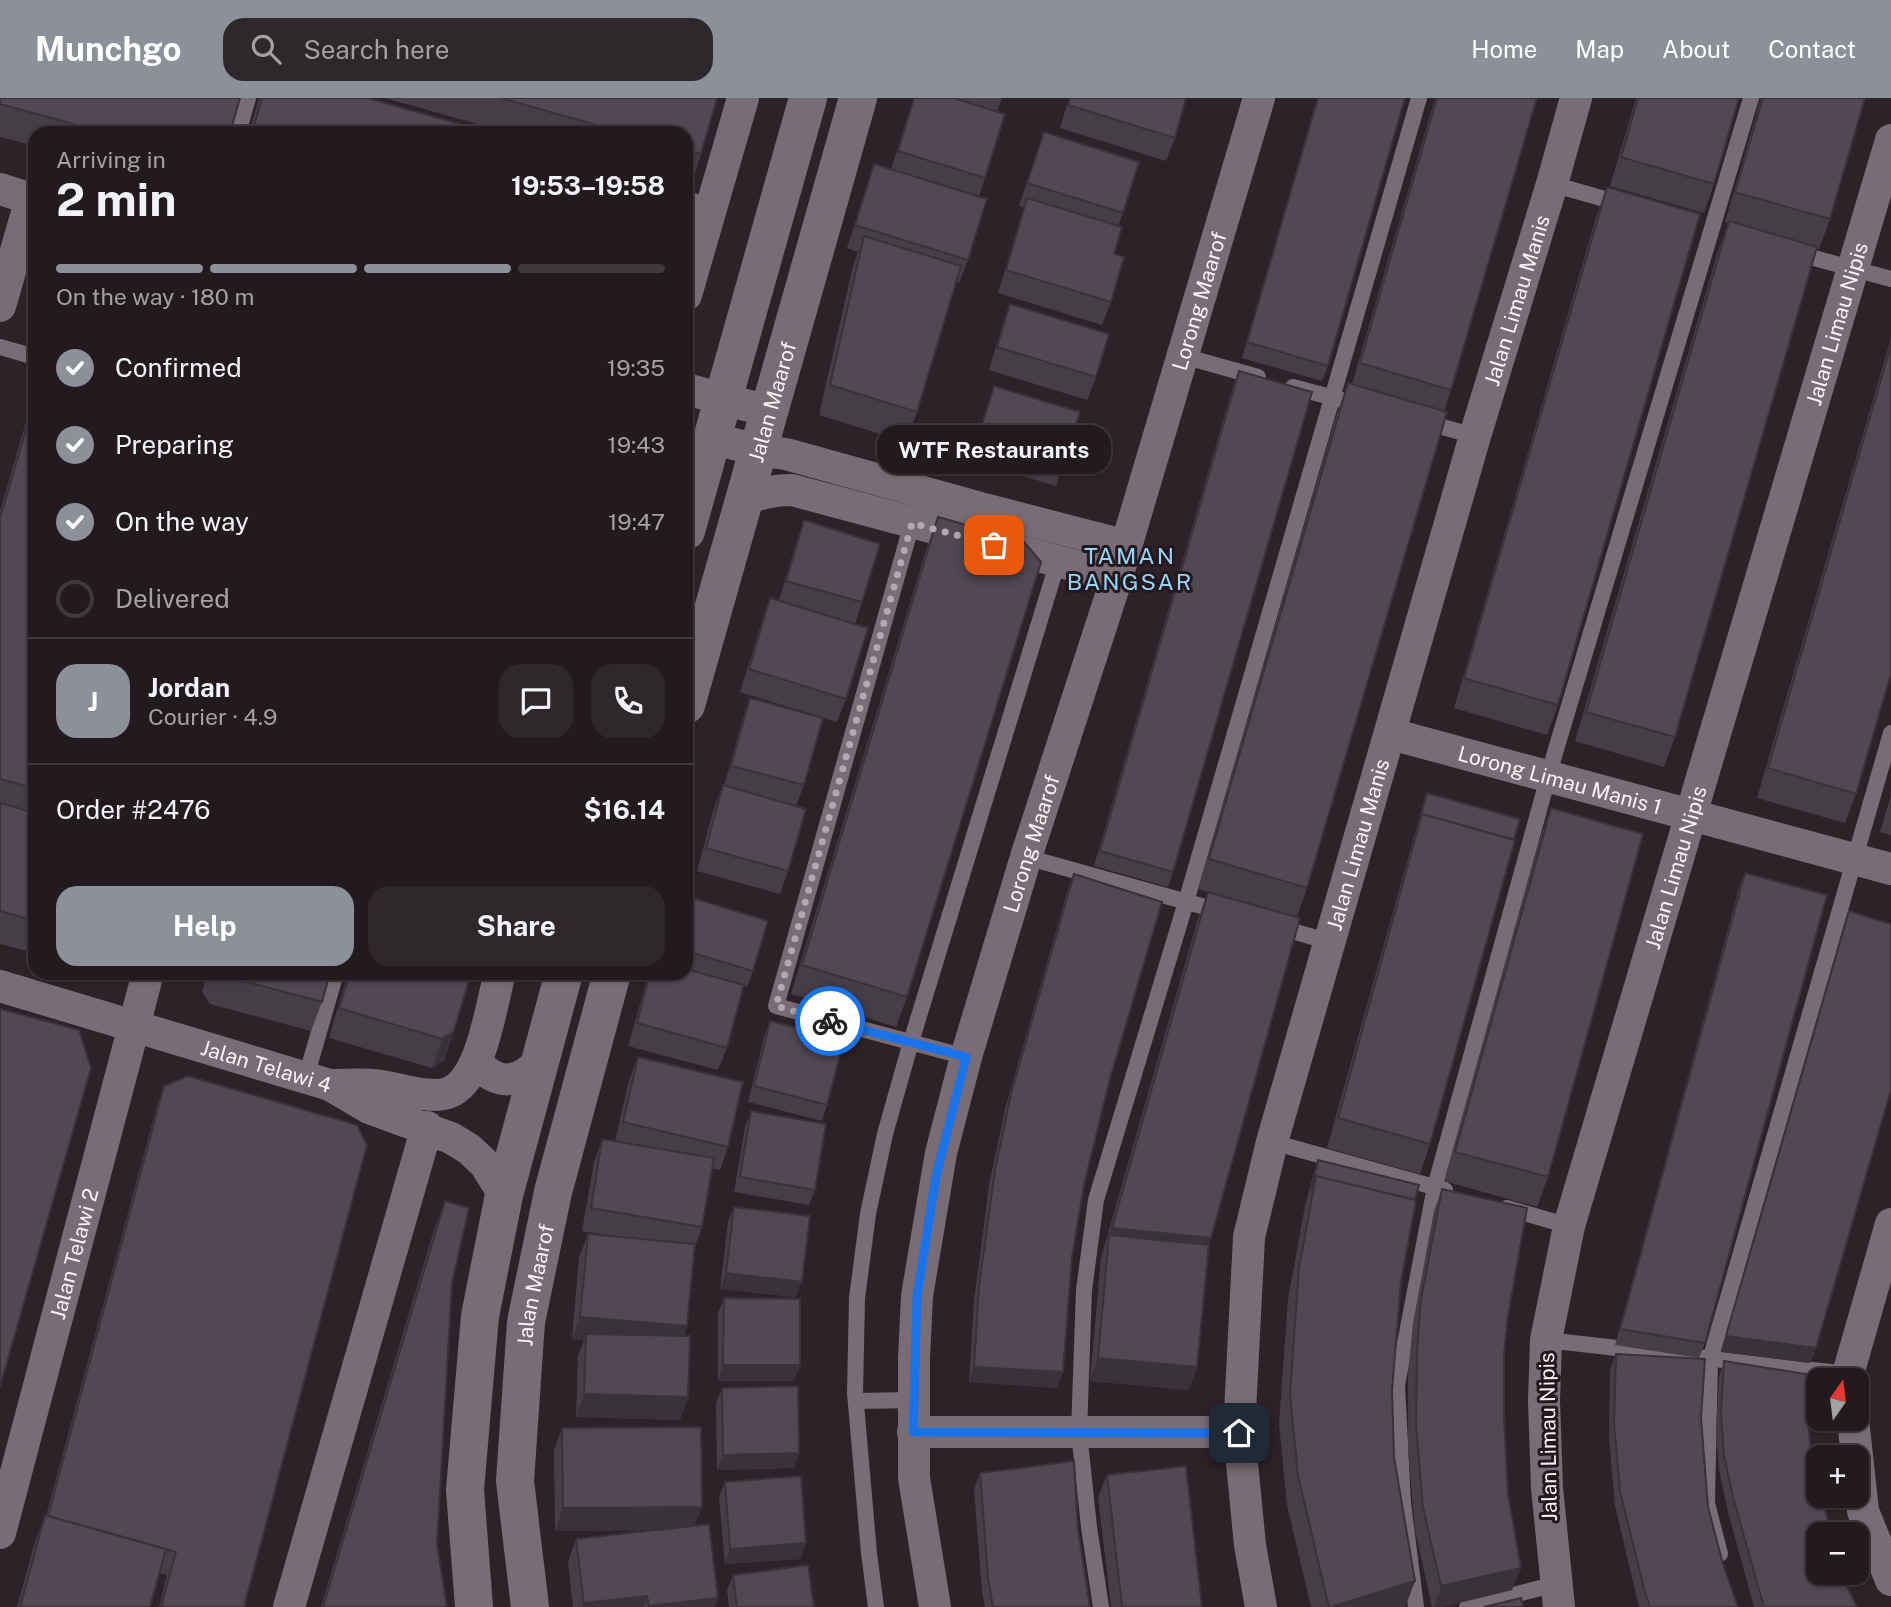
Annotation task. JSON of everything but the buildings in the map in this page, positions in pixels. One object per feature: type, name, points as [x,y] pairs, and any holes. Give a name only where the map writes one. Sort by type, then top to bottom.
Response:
[{"type":"main road","points":[[693,505],[808,98]]},
{"type":"main road","name":"Jalan Maarof","points":[[693,680],[858,98]]},
{"type":"main road","points":[[474,1607],[466,1490],[480,1316],[504,1195],[562,980]]},
{"type":"main road","name":"Jalan Maarof","points":[[530,1607],[515,1481],[526,1322],[553,1192],[610,980]]},
{"type":"street","points":[[693,241],[698,202],[743,98]]},
{"type":"street","name":"Lorong Maarof","points":[[935,1607],[914,1478],[913,1432],[917,1296],[932,1200],[966,1057],[1026,858],[1127,546],[1259,98]]},
{"type":"street","name":"Jalan Limau Manis","points":[[1261,1607],[1250,1545],[1239,1433],[1249,1237],[1272,1142],[1475,436],[1576,98]]},
{"type":"street","name":"Jalan Limau Nipis","points":[[1558,1596],[1547,1488],[1544,1401],[1546,1340],[1569,1226],[1891,140]]},
{"type":"street","points":[[0,190],[28,198]]},
{"type":"street","points":[[0,306],[28,215]]},
{"type":"street","points":[[693,391],[768,411]]},
{"type":"street","points":[[711,438],[757,450],[786,454],[1127,546]]},
{"type":"street","points":[[743,501],[774,490],[792,490],[1117,577]]},
{"type":"street","name":"Lorong Limau Manis 1","points":[[1391,734],[1891,869]]},
{"type":"street","name":"Jalan Telawi 2","points":[[0,1533],[146,980]]},
{"type":"street","points":[[318,1081],[375,1084],[431,1094],[447,1093],[463,1083],[476,1063],[498,980]]},
{"type":"street","name":"Jalan Telawi 4","points":[[0,986],[318,1081],[369,1108],[427,1128],[469,1149],[485,1164],[504,1195]]},
{"type":"street","points":[[476,1063],[486,1074],[500,1079],[515,1079],[529,1073],[539,1062]]},
{"type":"street","points":[[289,1607],[427,1128]]},
{"type":"street","points":[[1851,1368],[1885,1266],[1891,1224]]},
{"type":"street","points":[[913,1432],[1239,1433]]},
{"type":"street","points":[[1854,1432],[1863,1511],[1891,1580]]},
{"type":"lane","points":[[241,126],[248,98]]},
{"type":"lane","points":[[1101,1607],[1079,1432],[1084,1290],[1096,1200],[1186,902],[1419,98]]},
{"type":"lane","points":[[1416,1607],[1403,1503],[1397,1385],[1435,1187],[1548,776],[1751,98]]},
{"type":"lane","points":[[1552,184],[1637,208]]},
{"type":"lane","points":[[1776,247],[1891,279]]},
{"type":"lane","points":[[0,347],[28,355]]},
{"type":"lane","points":[[1182,356],[1358,404]]},
{"type":"lane","points":[[1410,418],[1475,436]]},
{"type":"lane","points":[[912,523],[776,1006],[966,1057]]},
{"type":"lane","points":[[876,1607],[856,1401],[856,1325],[864,1233],[880,1157],[911,1042],[1058,561]]},
{"type":"lane","points":[[1725,1576],[1707,1503],[1710,1360],[1891,733]]},
{"type":"lane","points":[[1026,858],[1237,916]]},
{"type":"lane","points":[[1262,923],[1330,942]]},
{"type":"lane","points":[[318,1081],[335,980]]},
{"type":"lane","points":[[1272,1142],[1461,1195]]},
{"type":"lane","points":[[1488,1202],[1569,1226]]},
{"type":"lane","points":[[1546,1340],[1806,1373]]},
{"type":"lane","points":[[856,1401],[913,1400]]},
{"type":"lane","points":[[1467,1607],[1558,1596]]},
{"type":"way so far","points":[[830,1021],[776,1006],[912,523],[994,545]]},
{"type":"place","name":"WTF Restaurants","points":[[994,545]]},
{"type":"district","name":"TAMAN BANGSAR","points":[[1130,568]]},
{"type":"route","points":[[830,1021],[966,1057],[936,1176],[917,1296],[913,1432],[1239,1433]]}]
